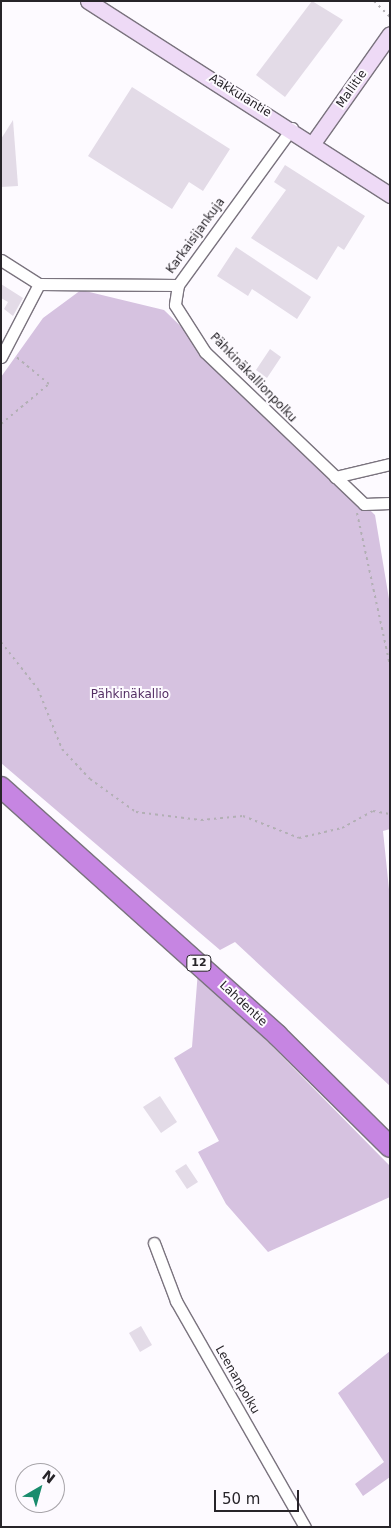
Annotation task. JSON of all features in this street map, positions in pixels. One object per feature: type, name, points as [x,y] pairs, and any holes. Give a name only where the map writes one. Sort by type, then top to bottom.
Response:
[{"type":"highway","name":"Lahdentie","points":[[1,787],[256,1016],[390,1147]]},
{"type":"street","name":"Aakkulantie","points":[[88,1],[292,128],[390,195]]},
{"type":"street","name":"Mallitie","points":[[313,143],[390,34]]},
{"type":"street","name":"Karkaisijankuja","points":[[39,284],[178,285],[292,128]]},
{"type":"street","points":[[1,260],[39,284],[3,353]]},
{"type":"street","name":"Pähkinäkallionpolku","points":[[178,285],[175,305],[205,352],[364,504],[390,503]]},
{"type":"street","points":[[335,477],[390,464]]},
{"type":"street","name":"Leenanpolku","points":[[154,1243],[176,1301],[305,1527]]},
{"type":"path","points":[[374,1],[390,17]]},
{"type":"path","points":[[1,424],[49,384],[27,362],[3,353]]},
{"type":"path","points":[[356,496],[390,664]]},
{"type":"path","points":[[1,642],[38,689],[62,749],[90,779],[136,812],[201,820],[243,816],[299,838],[342,828],[373,811],[390,814]]},
{"type":"green space","name":"Pähkinäkallio","points":[[81,290],[164,310],[375,515],[390,605],[390,829],[383,831],[390,899],[390,1086],[235,942],[220,950],[1,763],[1,377],[43,318]]},
{"type":"green space","points":[[198,971],[390,1166],[390,1197],[268,1252],[226,1204],[198,1152],[219,1141],[174,1058],[192,1047]]},
{"type":"green space","points":[[390,1351],[390,1477],[363,1496],[355,1484],[384,1462],[338,1393]]},
{"type":"building","points":[[312,1],[343,20],[285,97],[256,75]]},
{"type":"building","points":[[132,87],[230,149],[203,191],[189,182],[172,209],[88,156]]},
{"type":"building","points":[[13,120],[18,186],[1,187],[1,139]]},
{"type":"building","points":[[285,165],[365,216],[344,250],[338,246],[317,280],[251,238],[286,190],[274,182]]},
{"type":"building","points":[[236,247],[311,297],[297,319],[252,289],[248,296],[217,276]]},
{"type":"building","points":[[1,284],[23,298],[13,316],[4,309],[8,302],[1,298]]},
{"type":"building","points":[[270,349],[281,357],[267,378],[256,370]]},
{"type":"building","points":[[160,1096],[177,1122],[161,1133],[143,1107]]},
{"type":"building","points":[[186,1164],[198,1182],[187,1189],[175,1171]]},
{"type":"building","points":[[141,1326],[152,1345],[140,1352],[129,1333]]}]
